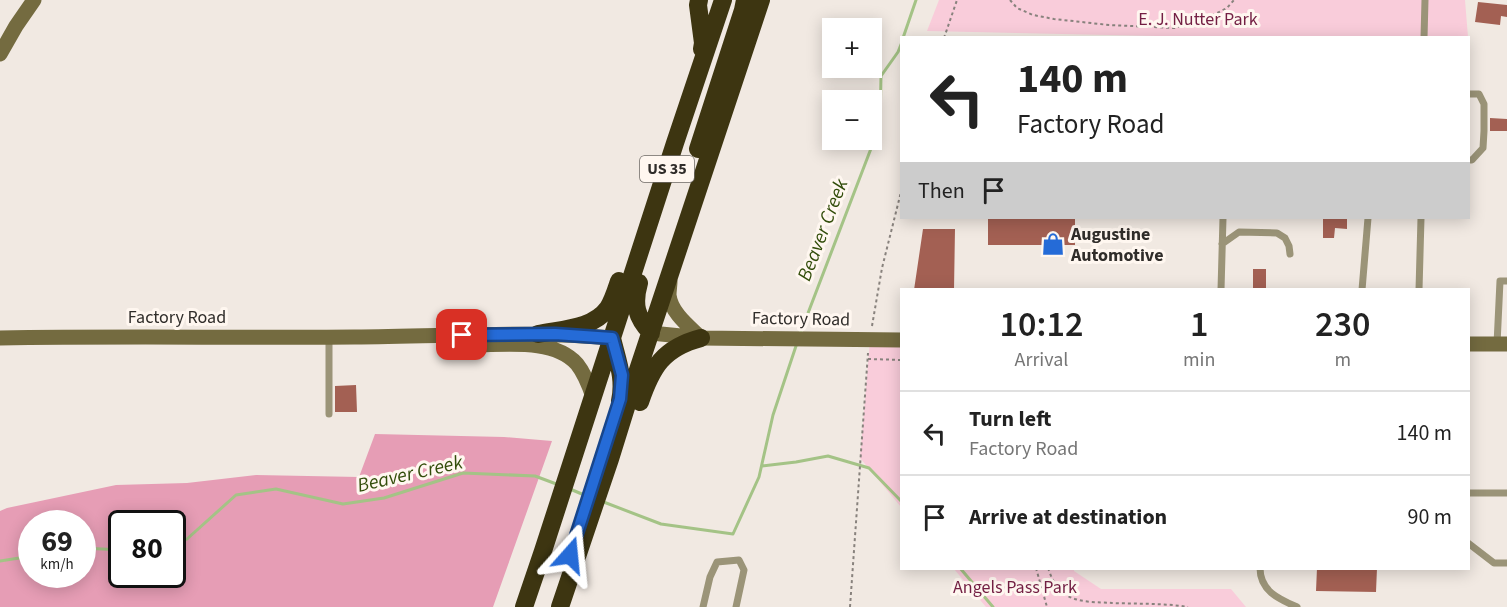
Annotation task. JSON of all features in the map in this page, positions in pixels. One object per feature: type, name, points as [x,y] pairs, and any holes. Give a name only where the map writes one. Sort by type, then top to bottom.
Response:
[{"type":"highway","points":[[699,0],[703,44],[699,70]]},
{"type":"highway","points":[[651,333],[642,324],[638,314],[635,302],[637,290],[720,35],[723,0]]},
{"type":"highway","name":"US 35","points":[[524,607],[530,588],[573,534],[599,456],[593,397],[723,0]]},
{"type":"highway","points":[[670,273],[674,225],[745,0]]},
{"type":"highway","name":"US 35","points":[[562,602],[573,534],[599,456],[633,385],[761,0]]},
{"type":"highway","points":[[538,334],[583,325],[608,307],[659,159],[675,143]]},
{"type":"highway","points":[[599,456],[620,399],[622,386],[622,375],[612,338]]},
{"type":"highway","points":[[599,456],[656,366],[678,346],[701,338]]},
{"type":"highway","points":[[535,607],[573,534]]},
{"type":"highway","points":[[516,607],[530,588]]},
{"type":"street","points":[[0,54],[34,0]]},
{"type":"street","points":[[670,273],[669,298],[682,319],[701,338]]},
{"type":"street","name":"Factory Road","points":[[651,333],[701,338],[900,340]]},
{"type":"street","name":"Factory Road","points":[[0,338],[571,334],[612,338]]},
{"type":"street","name":"Factory Road","points":[[355,337],[389,344],[516,345],[552,348],[576,363],[586,378],[593,397]]},
{"type":"street","points":[[1470,344],[1502,344]]},
{"type":"lane","points":[[1424,36],[1425,0]]},
{"type":"lane","points":[[1470,94],[1479,94],[1484,104],[1484,131],[1483,148],[1470,160]]},
{"type":"lane","points":[[1221,288],[1223,219]]},
{"type":"lane","points":[[1362,288],[1368,219]]},
{"type":"lane","points":[[1419,288],[1421,219]]},
{"type":"lane","points":[[1222,244],[1239,232],[1277,233],[1289,246],[1290,254]]},
{"type":"lane","points":[[1502,344],[1500,281],[1507,281]]},
{"type":"lane","points":[[329,337],[329,414]]},
{"type":"lane","points":[[1470,493],[1507,493]]},
{"type":"lane","points":[[1470,545],[1494,563],[1507,562]]},
{"type":"lane","points":[[704,607],[710,577],[717,562],[739,560],[744,570],[736,607]]},
{"type":"lane","points":[[1260,570],[1266,590],[1297,607]]},
{"type":"path","points":[[945,36],[957,0]]},
{"type":"path","points":[[1010,0],[1017,8],[1054,20],[1174,28],[1199,22],[1227,8],[1234,0]]},
{"type":"path","points":[[872,327],[882,267],[900,196]]},
{"type":"path","points":[[850,607],[869,348]]},
{"type":"path","points":[[868,359],[900,360]]},
{"type":"path","points":[[1037,570],[1047,607]]},
{"type":"path","points":[[1049,570],[1054,585],[1064,595],[1074,599],[1088,602],[1166,604],[1188,607]]},
{"type":"green space","name":"E. J. Nutter Park","points":[[939,0],[1465,0],[1468,36],[1157,36],[927,31]]},
{"type":"green space","points":[[870,340],[900,340],[900,506],[860,458]]},
{"type":"green space","name":"Angels Pass Park","points":[[955,570],[1074,570],[1101,589],[1231,589],[1246,607],[986,607]]},
{"type":"shaded area","points":[[375,434],[504,437],[552,441],[493,607],[0,607],[0,511],[116,485],[187,483],[256,475],[359,477]]},
{"type":"building","points":[[1478,2],[1507,5],[1507,17],[1501,16],[1500,25],[1475,22]]},
{"type":"building","points":[[1490,118],[1507,119],[1507,131],[1490,131]]},
{"type":"building","points":[[988,219],[1075,219],[1075,245],[988,245]]},
{"type":"building","points":[[1323,219],[1347,219],[1347,229],[1335,228],[1334,238],[1323,238]]},
{"type":"building","points":[[923,229],[955,229],[954,288],[914,288]]},
{"type":"building","points":[[1253,269],[1266,269],[1266,288],[1253,288]]},
{"type":"building","points":[[356,385],[357,412],[335,412],[335,386]]},
{"type":"building","points":[[1317,570],[1377,570],[1376,592],[1316,591]]},
{"type":"waterway","name":"Beaver Creek","points":[[904,36],[916,0]]},
{"type":"waterway","name":"Beaver Creek","points":[[800,334],[880,125],[881,76],[900,47]]},
{"type":"waterway","name":"Beaver Creek","points":[[601,501],[661,524],[733,534],[759,477],[773,415],[797,343]]},
{"type":"waterway","name":"Beaver Creek","points":[[762,466],[828,456],[869,468],[900,500]]},
{"type":"waterway","name":"Beaver Creek","points":[[186,539],[236,495],[276,489],[343,504],[384,498],[463,473],[535,476],[559,485]]},
{"type":"waterway","name":"Beaver Creek","points":[[570,489],[589,497]]},
{"type":"waterway","name":"Beaver Creek","points":[[96,549],[108,549]]},
{"type":"waterway","points":[[0,561],[18,558]]},
{"type":"waterway","name":"Beaver Creek","points":[[962,570],[993,607]]},
{"type":"place","name":"Augustine Automotive","points":[[1053,244]]},
{"type":"route","points":[[462,335],[526,333],[612,338],[622,375],[620,399],[570,555]]}]
